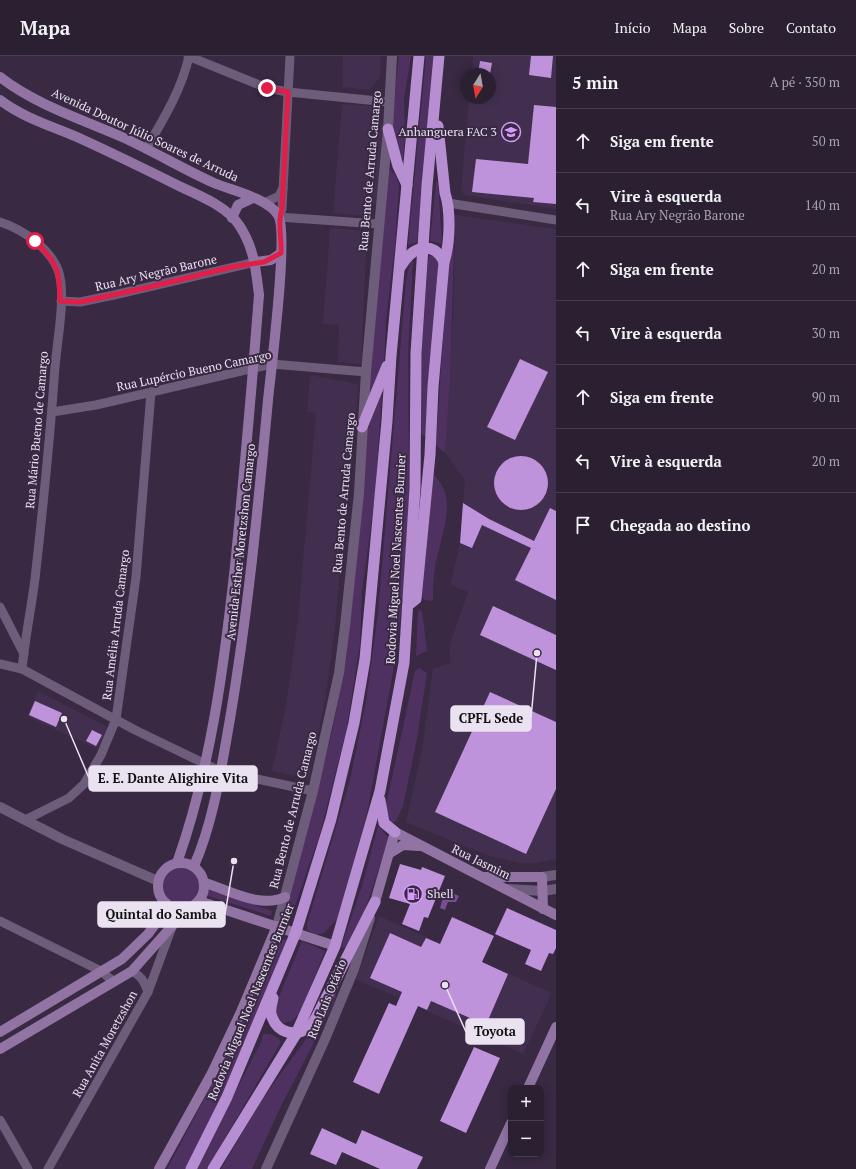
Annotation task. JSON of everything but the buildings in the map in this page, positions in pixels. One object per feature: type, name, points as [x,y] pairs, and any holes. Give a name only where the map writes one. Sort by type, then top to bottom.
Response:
[{"type":"highway","name":"Rodovia Miguel Noel Nascentes Burnier","points":[[190,1169],[228,1097],[296,932],[332,819],[354,723],[365,659],[419,56]]},
{"type":"highway","name":"Rodovia Miguel Noel Nascentes Burnier","points":[[213,1169],[296,1034],[335,946],[380,791],[404,663],[409,604],[414,488],[416,353],[427,186],[436,107],[439,56]]},
{"type":"highway","points":[[409,604],[416,599],[430,455],[433,387],[444,262],[448,250],[448,203],[445,193],[436,107]]},
{"type":"highway","points":[[388,129],[398,166],[407,186]]},
{"type":"highway","points":[[400,268],[406,256],[417,249],[424,247],[432,249],[440,255],[444,262]]},
{"type":"highway","points":[[362,428],[391,356]]},
{"type":"highway","points":[[380,791],[381,814],[384,823],[395,832]]},
{"type":"highway","points":[[283,964],[271,1009],[271,1016],[277,1025],[287,1033],[296,1034],[309,1027],[319,1012],[375,902]]},
{"type":"main road","name":"Avenida Doutor Júlio Soares de Arruda","points":[[0,77],[16,90],[37,100],[146,149],[212,182],[266,202]]},
{"type":"main road","points":[[0,100],[36,120],[118,155],[204,198],[232,218],[238,205],[253,198]]},
{"type":"main road","points":[[266,202],[279,217]]},
{"type":"main road","name":"Avenida Esther Moretzshon Camargo","points":[[194,866],[202,848],[220,771],[240,662],[250,586],[272,364],[281,253],[282,237],[279,217]]},
{"type":"main road","name":"Avenida Esther Moretzshon Camargo","points":[[177,863],[188,832],[205,765],[230,622],[259,295],[256,262],[252,250],[239,224],[232,218]]},
{"type":"main road","points":[[256,262],[271,260],[281,253]]},
{"type":"main road","name":"Rua Jasmim","points":[[395,832],[556,915]]},
{"type":"main road","name":"Rua Luis Otávio","points":[[375,902],[395,832]]},
{"type":"main road","points":[[390,853],[403,845],[422,847]]},
{"type":"main road","points":[[183,862],[194,866],[199,871],[204,883],[204,892],[199,901],[187,908],[173,908],[166,903],[159,893],[158,881],[165,869],[177,863],[183,862]]},
{"type":"main road","points":[[481,877],[542,877],[543,909]]},
{"type":"main road","points":[[204,883],[264,902],[276,901],[285,897]]},
{"type":"main road","points":[[199,901],[335,946]]},
{"type":"main road","points":[[0,1032],[122,959],[148,934],[158,920],[166,903]]},
{"type":"main road","points":[[0,1049],[132,971],[172,926],[180,909]]},
{"type":"main road","points":[[159,1169],[212,1073],[241,1012],[277,926]]},
{"type":"main road","points":[[529,1085],[556,1027]]},
{"type":"main road","points":[[490,1169],[508,1130]]},
{"type":"street","points":[[146,149],[160,125],[182,79],[189,56],[267,88],[288,92],[388,102]]},
{"type":"street","points":[[290,56],[282,209],[279,217],[378,224]]},
{"type":"street","name":"Rua Bento de Arruda Camargo","points":[[277,926],[313,791],[339,673],[359,493],[366,372],[378,224],[388,129],[388,102],[392,56]]},
{"type":"street","points":[[266,202],[279,196],[283,188]]},
{"type":"street","points":[[448,203],[556,220]]},
{"type":"street","name":"Rua Mário Bueno de Camargo","points":[[0,222],[15,226],[35,241],[51,257],[60,276],[60,301],[52,412],[34,580],[22,669]]},
{"type":"street","name":"Rua Ary Negrão Barone","points":[[60,301],[80,302],[256,262]]},
{"type":"street","name":"Rua Lupércio Bueno Camargo","points":[[52,412],[96,405],[272,364],[366,372]]},
{"type":"street","name":"Rua Amélia Arruda Camargo","points":[[25,820],[69,798],[84,784],[101,755],[116,719],[136,577],[151,392]]},
{"type":"street","points":[[0,607],[24,654]]},
{"type":"street","points":[[0,664],[22,669],[205,765],[220,771],[313,791]]},
{"type":"street","points":[[0,807],[62,839],[158,881]]},
{"type":"street","points":[[542,877],[556,875]]},
{"type":"street","points":[[506,889],[543,891],[556,889]]},
{"type":"street","name":"Rua Luis Otávio","points":[[266,1169],[325,1039],[354,969],[375,902]]},
{"type":"street","points":[[0,921],[101,971],[114,982]]},
{"type":"street","name":"Rua Anita Moretzshon","points":[[48,1169],[148,992],[172,926]]},
{"type":"street","points":[[132,971],[140,976],[144,981],[148,992]]},
{"type":"street","points":[[0,1120],[28,1169]]},
{"type":"shaded area","points":[[343,56],[381,56],[380,77],[369,90],[342,87]]},
{"type":"shaded area","points":[[399,56],[411,56],[404,98],[405,139],[403,158],[399,158],[392,118]]},
{"type":"shaded area","points":[[426,56],[435,56],[417,242],[408,245]]},
{"type":"shaded area","name":"Anhanguera FAC 3","points":[[473,56],[556,56],[556,209],[465,195],[461,189],[468,104],[496,104],[496,68],[472,68]]},
{"type":"shaded area","points":[[342,104],[373,106],[383,125],[376,203],[364,216],[333,213]]},
{"type":"shaded area","points":[[391,170],[396,176],[399,185],[395,245],[386,320],[384,362],[370,401],[370,375],[388,171]]},
{"type":"shaded area","points":[[436,182],[438,182],[442,244],[430,241]]},
{"type":"shaded area","points":[[455,215],[556,229],[556,859],[536,863],[520,863],[489,856],[406,822],[422,750],[433,669],[450,663],[450,644],[468,592],[450,585],[460,543],[465,480],[445,453],[454,296]]},
{"type":"shaded area","points":[[455,215],[450,379],[445,453],[436,445],[451,218]]},
{"type":"shaded area","points":[[330,228],[367,231],[361,364],[338,362],[339,325],[323,324]]},
{"type":"shaded area","points":[[432,255],[437,259],[440,267],[426,436],[421,435],[421,362],[428,260],[429,256]]},
{"type":"shaded area","points":[[413,260],[408,354],[409,501],[405,581],[394,666],[367,813],[338,918],[324,933],[316,935],[307,930],[307,924],[350,780],[366,702],[378,613],[406,281],[410,262]]},
{"type":"shaded area","points":[[310,375],[358,384],[356,417],[350,417],[350,431],[352,433],[335,628],[326,695],[309,779],[272,771],[286,705],[298,619],[316,413],[307,412]]},
{"type":"shaded area","points":[[382,394],[375,496],[362,591],[360,644],[346,732],[319,837],[289,923],[284,920],[332,732],[346,660],[365,472],[367,431],[374,407]]},
{"type":"shaded area","points":[[431,473],[440,482],[445,493],[447,504],[444,530],[434,571],[433,601],[425,600],[419,594]]},
{"type":"shaded area","points":[[418,610],[422,611],[427,651],[416,656]]},
{"type":"shaded area","points":[[419,668],[427,673],[417,738],[403,806],[396,821],[392,823],[387,820],[385,810],[415,671]]},
{"type":"shaded area","points":[[38,691],[106,726],[107,733],[97,749],[27,716]]},
{"type":"shaded area","points":[[378,826],[389,838],[363,916],[348,949],[341,947],[362,886]]},
{"type":"shaded area","points":[[185,868],[194,873],[198,879],[198,893],[194,899],[185,904],[177,904],[168,899],[164,893],[163,882],[168,873],[174,869]]},
{"type":"shaded area","points":[[207,889],[272,911],[271,916],[205,895]]},
{"type":"shaded area","points":[[445,890],[459,896],[456,902],[448,902],[445,910],[440,908]]},
{"type":"shaded area","points":[[379,916],[552,993],[523,1054],[356,979]]},
{"type":"shaded area","points":[[276,937],[287,940],[219,1106],[186,1169],[167,1169],[201,1105],[258,988]]},
{"type":"shaded area","points":[[302,941],[325,951],[300,1013],[292,1021],[283,1023],[277,1016],[276,1004]]},
{"type":"shaded area","points":[[336,991],[336,997],[320,1031],[281,1106],[252,1169],[221,1169],[263,1098],[309,1035]]},
{"type":"shaded area","points":[[263,1034],[274,1035],[281,1042],[207,1169],[196,1169],[261,1042]]},
{"type":"place","name":"Anhanguera FAC 3","points":[[511,132]]},
{"type":"place","name":"CPFL Sede","points":[[537,653]]},
{"type":"place","name":"E. E. Dante Alighire Vita","points":[[64,719]]},
{"type":"place","name":"Quintal do Samba","points":[[234,861]]},
{"type":"place","name":"Shell","points":[[413,894]]},
{"type":"place","name":"Toyota","points":[[445,985]]},
{"type":"route","points":[[35,241],[51,257],[60,276],[60,301],[80,302],[192,278],[232,267],[271,260],[281,253],[282,237],[279,217],[282,209],[288,92],[267,88]]}]
